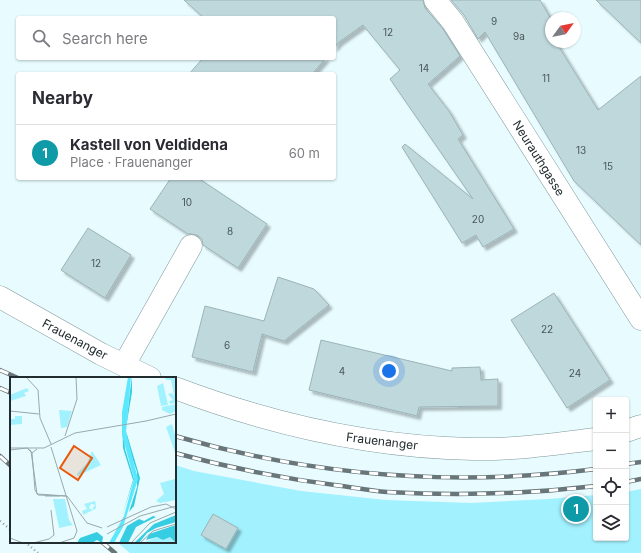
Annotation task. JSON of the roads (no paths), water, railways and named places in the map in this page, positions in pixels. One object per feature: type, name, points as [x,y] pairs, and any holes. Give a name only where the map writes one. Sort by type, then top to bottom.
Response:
[{"type":"street","name":"Neurauthgasse","points":[[435,0],[453,22],[641,319]]},
{"type":"street","points":[[124,365],[191,246]]},
{"type":"street","name":"Frauenanger","points":[[0,297],[148,377]]},
{"type":"street","name":"Frauenanger","points":[[176,388],[208,400],[279,421],[336,435],[404,445],[473,449],[538,446],[593,439]]},
{"type":"street","points":[[629,430],[641,426]]},
{"type":"railway","points":[[0,370],[16,377]]},
{"type":"railway","points":[[0,388],[10,393]]},
{"type":"railway","points":[[176,436],[227,450],[279,461],[331,469],[384,474],[437,477],[490,477],[593,469]]},
{"type":"railway","points":[[176,453],[216,464],[279,476],[387,492],[492,494],[593,486]]},
{"type":"railway","points":[[0,456],[10,465]]},
{"type":"railway","points":[[629,464],[641,462]]},
{"type":"railway","points":[[629,481],[641,479]]},
{"type":"railway","points":[[103,543],[115,553]]},
{"type":"place","name":"Kastell von Veldidena","points":[[576,509]]}]
